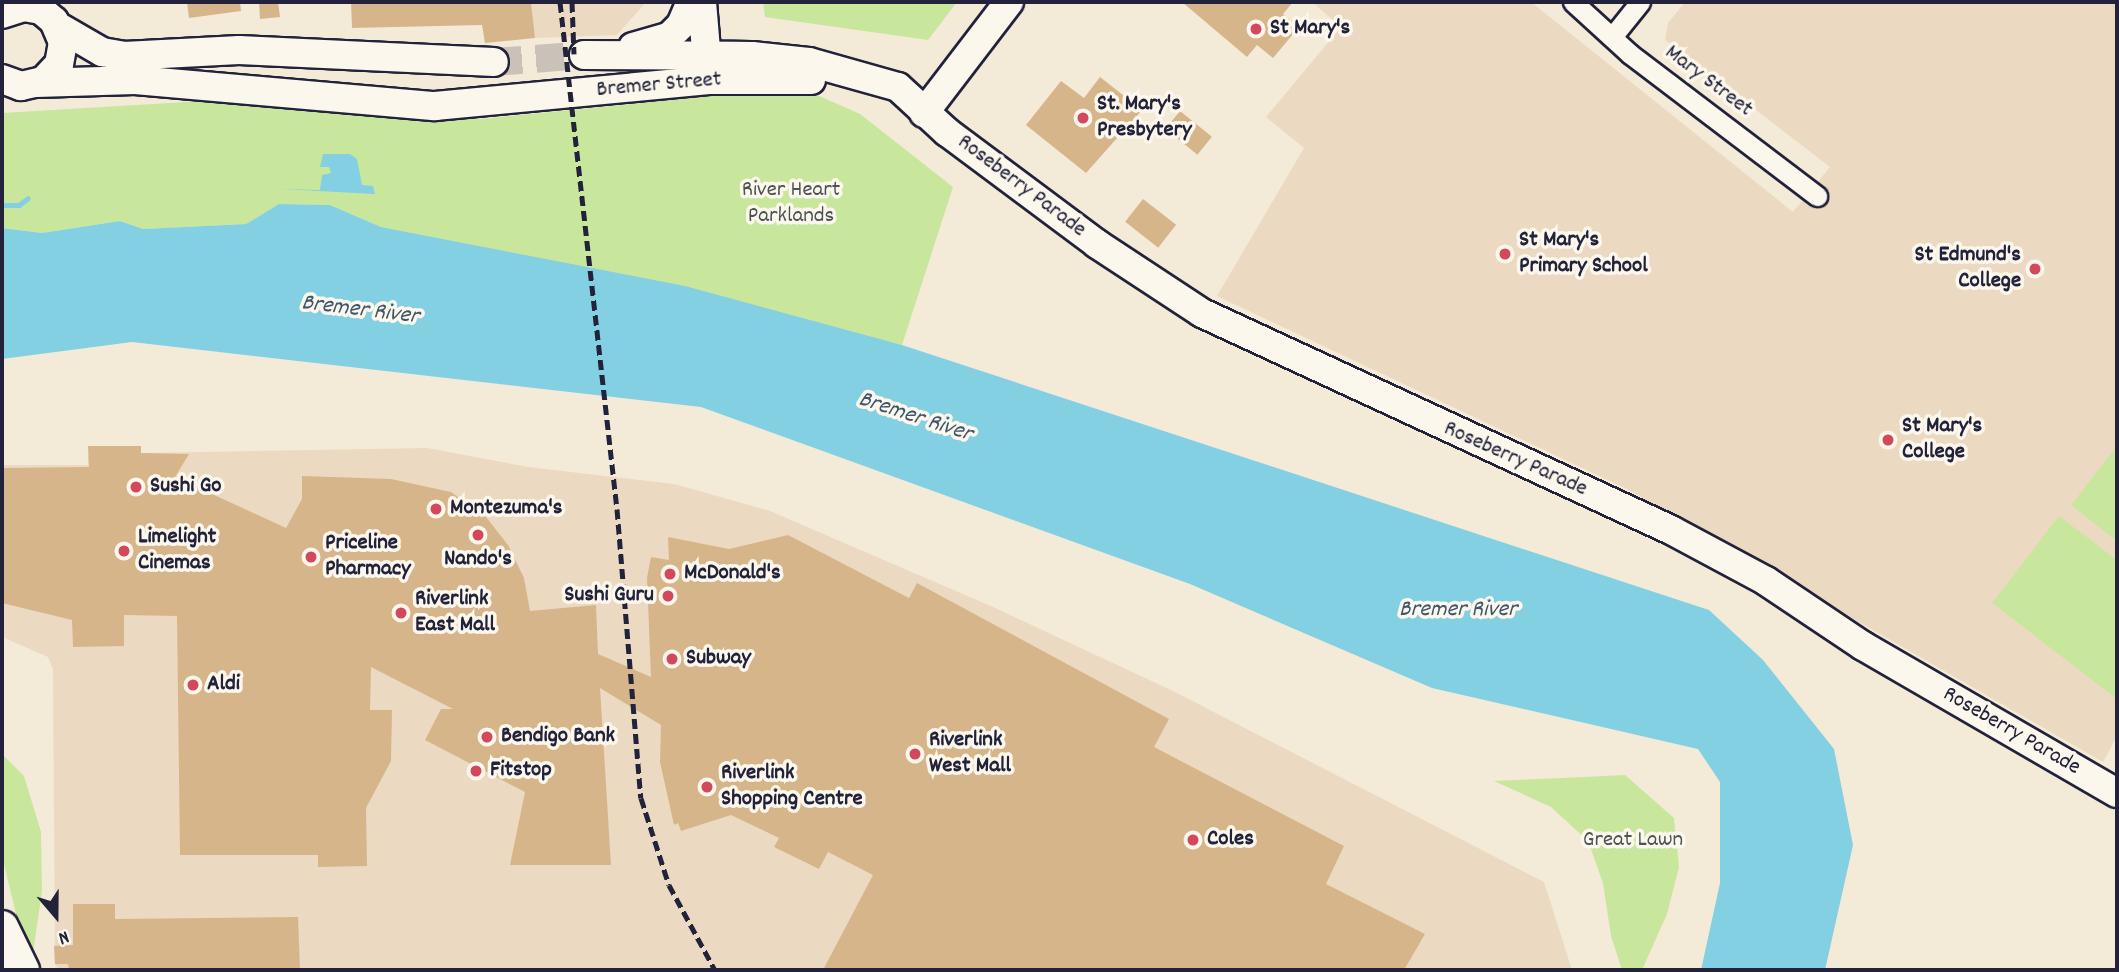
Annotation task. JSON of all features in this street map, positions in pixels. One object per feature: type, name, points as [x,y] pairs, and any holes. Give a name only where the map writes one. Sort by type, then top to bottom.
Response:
[{"type":"main road","points":[[2,927],[23,970]]},
{"type":"street","name":"Bremer Street","points":[[691,2],[681,25],[668,37],[587,55],[826,82],[924,113]]},
{"type":"street","points":[[702,2],[717,68]]},
{"type":"street","points":[[717,68],[719,2]]},
{"type":"street","points":[[924,113],[1009,2]]},
{"type":"street","name":"Mary Street","points":[[1573,2],[1612,37],[1817,196]]},
{"type":"street","points":[[1612,37],[1640,2]]},
{"type":"street","points":[[12,7],[41,10],[58,18],[102,52],[124,56],[239,50],[494,62]]},
{"type":"street","points":[[17,84],[59,64],[63,42],[58,18]]},
{"type":"street","name":"Bremer Street","points":[[17,84],[135,80],[435,106],[717,68]]},
{"type":"street","name":"Roseberry Parade","points":[[924,113],[1097,244],[1202,313],[1671,530],[1766,581],[1875,653],[2117,793]]},
{"type":"shaded area","points":[[531,2],[646,2],[617,35],[535,38]]},
{"type":"shaded area","points":[[1312,2],[1531,2],[1793,212],[1830,167],[1665,40],[1668,23],[1685,2],[2117,2],[2117,736],[2103,762],[1629,490],[1217,296],[1304,148],[1266,117],[1341,27]]},
{"type":"shaded area","name":"Riverlink Shopping Centre","points":[[427,448],[528,467],[674,484],[770,511],[993,607],[1175,692],[1544,882],[1572,970],[59,970],[55,964],[53,669],[48,657],[2,637],[2,465],[88,465],[88,454]]},
{"type":"green space","points":[[763,2],[957,2],[928,40],[765,17]]},
{"type":"green space","name":"River Heart Parklands","points":[[732,94],[817,95],[860,114],[953,187],[902,345],[629,276],[381,227],[330,205],[279,204],[246,224],[143,229],[120,221],[42,233],[2,228],[2,113],[220,100],[409,117],[481,119]]},
{"type":"green space","points":[[2117,446],[2117,541],[2071,505]]},
{"type":"green space","points":[[2059,516],[2117,560],[2117,699],[1992,603]]},
{"type":"green space","points":[[2,754],[24,776],[41,832],[42,891],[33,953],[18,922],[2,856]]},
{"type":"green space","name":"Great Lawn","points":[[1625,775],[1674,818],[1679,867],[1667,914],[1642,970],[1622,970],[1611,936],[1603,883],[1588,841],[1551,807],[1494,781]]},
{"type":"water","points":[[323,154],[350,154],[357,159],[362,185],[373,186],[375,194],[281,189],[320,190],[322,175],[331,173],[329,167],[320,167]]},
{"type":"water","name":"Bremer River","points":[[279,204],[330,205],[381,227],[685,286],[902,345],[1709,610],[1763,660],[1834,749],[1853,845],[1825,970],[1701,970],[1720,883],[1720,782],[1698,749],[1432,688],[1190,584],[701,407],[132,342],[2,359],[2,228],[42,233],[120,221],[143,229],[246,224]]},
{"type":"building","points":[[187,2],[240,2],[241,11],[189,18]]},
{"type":"building","points":[[259,2],[278,2],[280,17],[260,19]]},
{"type":"building","points":[[351,2],[531,2],[535,38],[485,43],[482,25],[352,28]]},
{"type":"building","name":"St Mary's","points":[[1182,2],[1293,2],[1283,14],[1299,27],[1273,58],[1257,45],[1247,57]]},
{"type":"building","name":"St. Mary's Presbytery","points":[[1100,77],[1142,110],[1086,173],[1026,125],[1061,81],[1084,98]]},
{"type":"building","points":[[1180,111],[1212,137],[1197,155],[1166,129]]},
{"type":"building","points":[[1143,199],[1176,225],[1158,248],[1125,222]]},
{"type":"building","points":[[88,446],[141,446],[141,453],[189,454],[175,477],[286,528],[302,499],[302,476],[391,479],[451,492],[486,517],[508,545],[524,578],[530,611],[596,605],[598,654],[651,677],[647,578],[651,557],[669,560],[668,537],[729,549],[788,535],[909,598],[917,583],[1169,719],[1154,747],[1344,846],[1326,884],[1425,934],[1404,970],[823,970],[873,875],[828,852],[819,869],[774,847],[779,838],[731,815],[681,831],[678,823],[674,825],[660,762],[661,725],[600,688],[611,865],[510,865],[525,792],[425,740],[441,709],[453,709],[371,667],[370,710],[392,710],[391,761],[366,808],[367,866],[318,867],[318,855],[180,855],[177,616],[124,615],[124,646],[73,647],[72,620],[2,603],[2,468],[89,467]]},
{"type":"building","points":[[73,904],[115,904],[115,919],[298,917],[300,970],[69,970],[68,964],[55,964],[54,946],[73,945]]},
{"type":"waterway","points":[[2,205],[19,205],[28,198]]},
{"type":"tunnel","points":[[494,62],[584,55]]},
{"type":"railway","points":[[560,2],[617,509],[641,798],[669,885],[715,970]]},
{"type":"railway","points":[[572,2],[574,54]]},
{"type":"place","name":"St Mary's","points":[[1256,29]]},
{"type":"place","name":"St. Mary's Presbytery","points":[[1083,118]]},
{"type":"place","name":"St Mary's Primary School","points":[[1505,254]]},
{"type":"place","name":"St Edmund's College","points":[[2035,269]]},
{"type":"place","name":"St Mary's College","points":[[1888,440]]},
{"type":"place","name":"Sushi Go","points":[[136,487]]},
{"type":"place","name":"Montezuma's","points":[[436,509]]},
{"type":"place","name":"Nando's","points":[[478,535]]},
{"type":"place","name":"Limelight Cinemas","points":[[124,551]]},
{"type":"place","name":"Priceline Pharmacy","points":[[311,557]]},
{"type":"place","name":"McDonald's","points":[[670,574]]},
{"type":"place","name":"Sushi Guru","points":[[668,596]]},
{"type":"place","name":"Riverlink East Mall","points":[[401,613]]},
{"type":"place","name":"Subway","points":[[672,659]]},
{"type":"place","name":"Aldi","points":[[193,685]]},
{"type":"place","name":"Bendigo Bank","points":[[487,737]]},
{"type":"place","name":"Riverlink West Mall","points":[[915,754]]},
{"type":"place","name":"Fitstop","points":[[476,771]]},
{"type":"place","name":"Riverlink Shopping Centre","points":[[707,787]]},
{"type":"place","name":"Coles","points":[[1193,840]]}]
